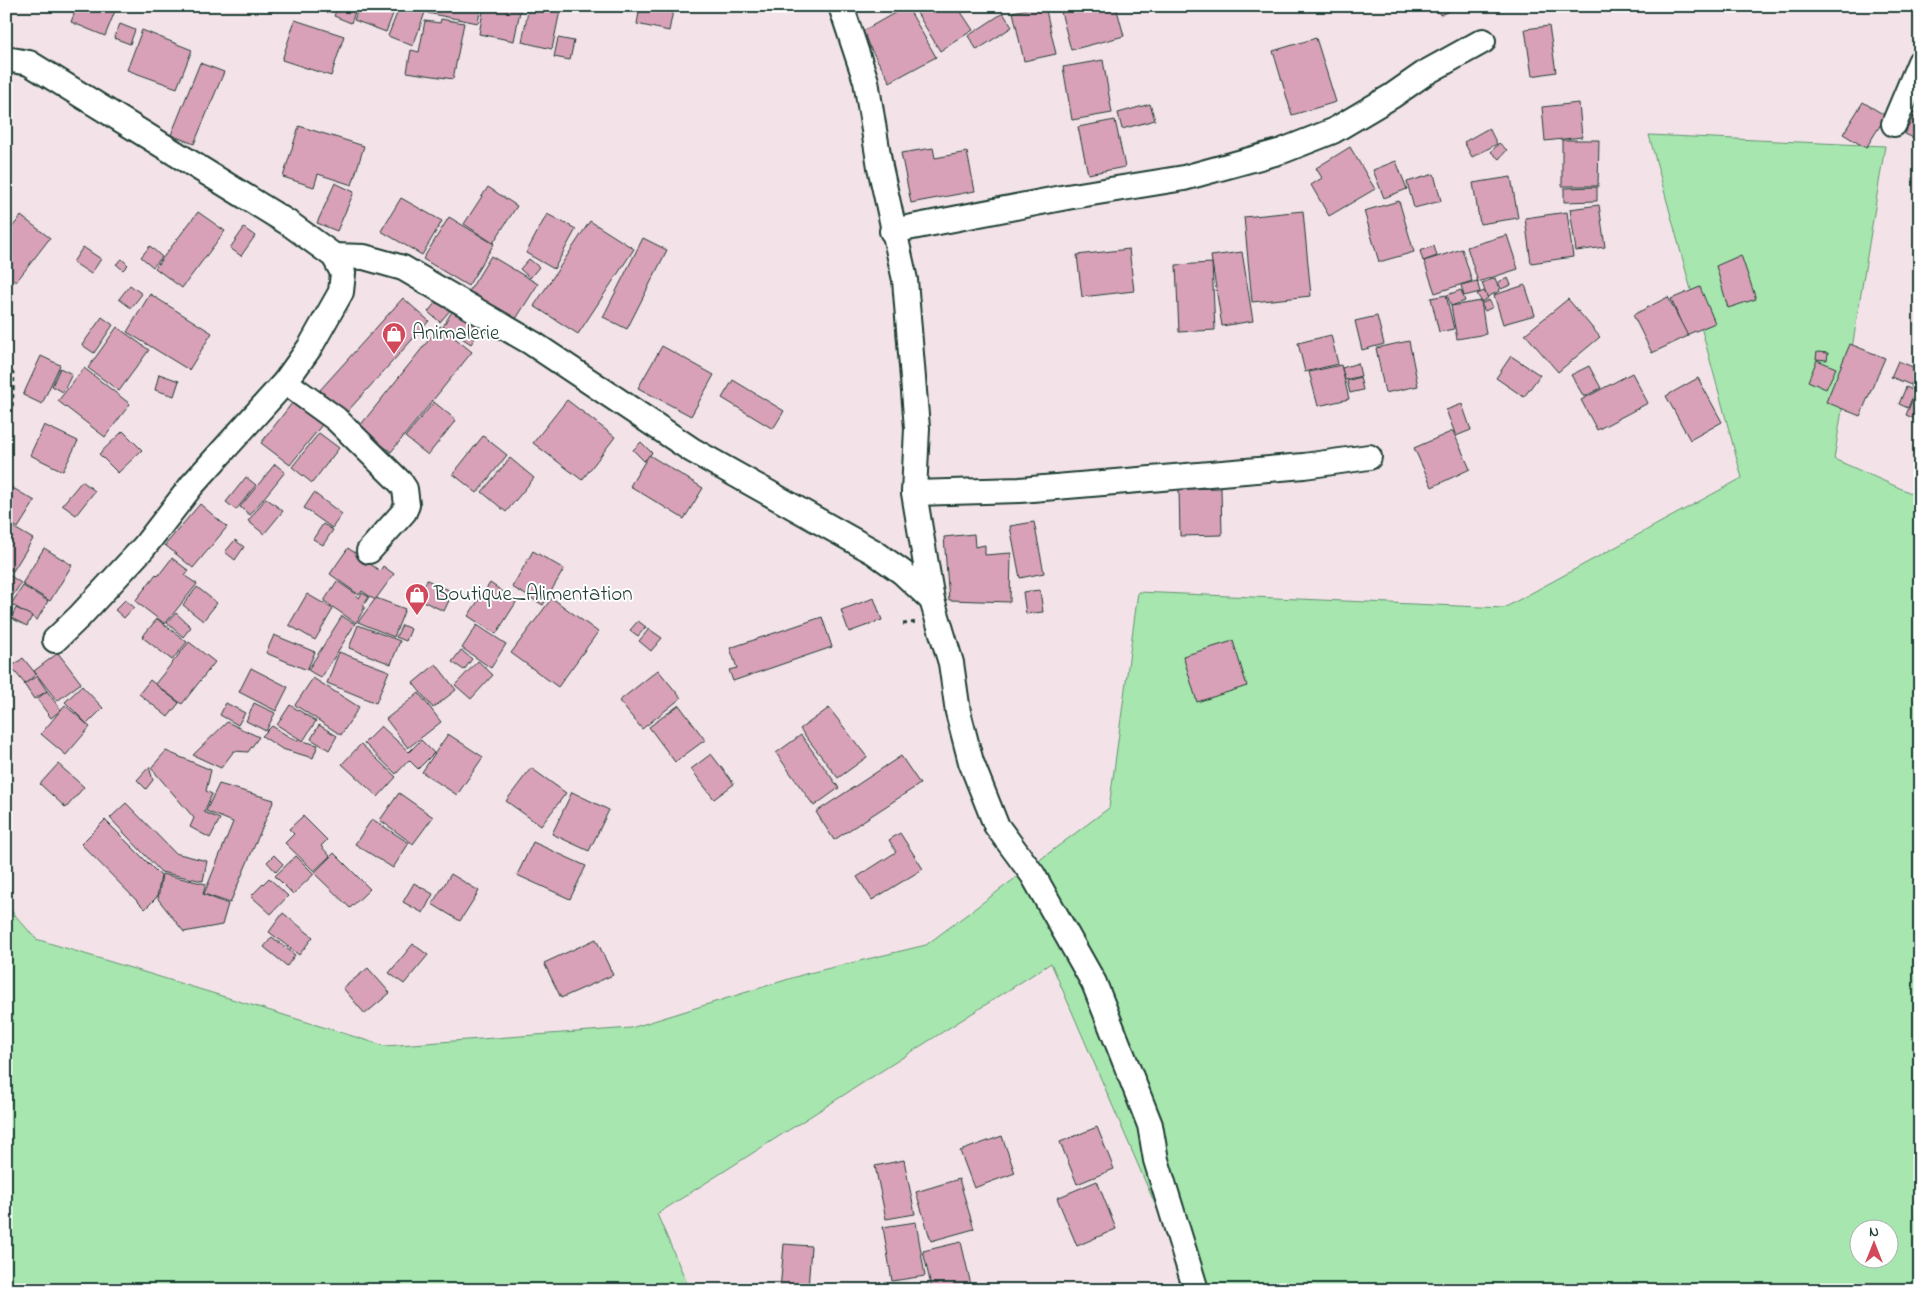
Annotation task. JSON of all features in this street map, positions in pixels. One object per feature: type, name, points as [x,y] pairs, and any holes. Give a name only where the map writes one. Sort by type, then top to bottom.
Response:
[{"type":"street","points":[[841,6],[866,81],[892,231],[904,280],[916,418],[914,493],[932,600],[951,663],[958,712],[971,762],[996,825],[1033,875],[1094,983],[1150,1125],[1156,1160],[1196,1290]]},
{"type":"street","points":[[892,231],[1067,197],[1184,178],[1282,151],[1334,131],[1392,96],[1425,73],[1483,41]]},
{"type":"street","points":[[6,59],[29,63],[290,224],[334,256],[343,273],[341,292],[310,347],[285,382],[192,485],[144,547],[55,640]]},
{"type":"street","points":[[1894,124],[1920,62]]},
{"type":"street","points":[[334,256],[364,257],[403,268],[463,302],[532,343],[692,450],[874,552],[902,572],[932,600]]},
{"type":"street","points":[[285,382],[336,420],[364,445],[405,489],[407,505],[404,512],[368,551]]},
{"type":"street","points":[[914,493],[1029,489],[1304,466],[1369,457]]},
{"type":"path","points":[[6,365],[14,375],[12,410],[6,412]]},
{"type":"green space","points":[[1649,135],[1885,146],[1834,459],[1920,497],[1920,1290],[1192,1290],[1051,963],[657,1214],[690,1290],[6,1290],[6,905],[36,939],[385,1046],[631,1028],[805,974],[926,945],[1109,808],[1138,592],[1504,608],[1742,478]]},
{"type":"building","points":[[77,6],[117,6],[105,36],[71,22]]},
{"type":"building","points":[[338,6],[357,6],[351,23],[334,16]]},
{"type":"building","points":[[359,6],[396,6],[386,32],[354,20]]},
{"type":"building","points":[[400,6],[427,7],[413,46],[388,36]]},
{"type":"building","points":[[429,6],[481,6],[478,23],[427,13]]},
{"type":"building","points":[[484,6],[521,6],[514,41],[479,34]]},
{"type":"building","points":[[529,6],[561,6],[552,49],[522,42]]},
{"type":"building","points":[[640,6],[674,6],[669,31],[637,24]]},
{"type":"building","points":[[845,6],[868,6],[869,10],[846,13]]},
{"type":"building","points":[[907,6],[936,57],[890,82],[861,32]]},
{"type":"building","points":[[927,6],[957,6],[973,30],[940,51],[917,13]]},
{"type":"building","points":[[1045,6],[1056,54],[1024,61],[1013,12]]},
{"type":"building","points":[[1067,6],[1116,6],[1124,36],[1071,50],[1060,8]]},
{"type":"building","points":[[1436,6],[1461,6],[1440,15]]},
{"type":"building","points":[[1003,13],[1012,27],[977,50],[968,36]]},
{"type":"building","points":[[441,19],[464,23],[453,79],[407,72],[411,50],[419,52],[425,21],[440,23]]},
{"type":"building","points":[[295,20],[344,36],[331,76],[282,60]]},
{"type":"building","points":[[120,24],[135,30],[130,44],[114,38]]},
{"type":"building","points":[[1549,26],[1556,72],[1532,76],[1525,29]]},
{"type":"building","points":[[142,30],[192,50],[177,88],[127,70]]},
{"type":"building","points":[[558,38],[574,41],[570,60],[554,57]]},
{"type":"building","points":[[1316,38],[1336,102],[1292,115],[1273,51]]},
{"type":"building","points":[[1103,60],[1112,113],[1072,120],[1063,67]]},
{"type":"building","points":[[200,63],[224,72],[194,144],[171,135]]},
{"type":"building","points":[[1863,102],[1886,116],[1866,148],[1843,134]]},
{"type":"building","points":[[1579,103],[1582,137],[1545,141],[1542,107]]},
{"type":"building","points":[[1150,104],[1155,120],[1122,129],[1118,113]]},
{"type":"building","points":[[1913,117],[1920,120],[1920,141],[1905,134]]},
{"type":"building","points":[[1115,120],[1125,167],[1088,174],[1078,127]]},
{"type":"building","points":[[299,126],[364,146],[352,185],[318,174],[314,187],[283,177]]},
{"type":"building","points":[[1489,128],[1497,144],[1472,157],[1464,142]]},
{"type":"building","points":[[1562,140],[1599,140],[1598,186],[1562,186]]},
{"type":"building","points":[[1499,143],[1507,150],[1499,159],[1491,152]]},
{"type":"building","points":[[1350,147],[1375,189],[1329,216],[1311,185],[1322,178],[1316,168]]},
{"type":"building","points":[[933,148],[935,158],[967,152],[975,191],[911,203],[901,153]]},
{"type":"building","points":[[1396,161],[1407,189],[1384,198],[1373,170]]},
{"type":"building","points":[[1434,174],[1441,201],[1414,208],[1407,182]]},
{"type":"building","points":[[1511,177],[1518,218],[1480,224],[1473,183]]},
{"type":"building","points":[[335,183],[354,192],[337,231],[317,223]]},
{"type":"building","points":[[488,187],[517,206],[493,243],[464,224]]},
{"type":"building","points":[[1597,187],[1597,201],[1564,202],[1564,188]]},
{"type":"building","points":[[401,198],[442,221],[422,255],[381,231]]},
{"type":"building","points":[[1399,201],[1414,252],[1379,262],[1364,211]]},
{"type":"building","points":[[1599,205],[1605,247],[1576,251],[1570,209]]},
{"type":"building","points":[[1303,211],[1311,296],[1252,302],[1244,217]]},
{"type":"building","points":[[198,212],[225,231],[182,288],[155,268]]},
{"type":"building","points":[[1567,212],[1573,257],[1531,263],[1525,218]]},
{"type":"building","points":[[547,214],[576,229],[554,269],[526,253]]},
{"type":"building","points":[[21,216],[50,238],[16,282],[6,275],[6,235]]},
{"type":"building","points":[[449,217],[494,244],[468,286],[423,259]]},
{"type":"building","points":[[590,221],[634,249],[578,334],[534,306]]},
{"type":"building","points":[[244,228],[255,236],[241,256],[230,248]]},
{"type":"building","points":[[1507,235],[1518,269],[1478,282],[1467,247]]},
{"type":"building","points":[[643,238],[667,250],[627,329],[603,317]]},
{"type":"building","points":[[150,246],[162,257],[153,267],[141,257]]},
{"type":"building","points":[[1434,246],[1437,256],[1423,261],[1420,251]]},
{"type":"building","points":[[83,247],[101,259],[91,274],[73,262]]},
{"type":"building","points":[[1129,249],[1134,291],[1082,297],[1077,255]]},
{"type":"building","points":[[1462,249],[1472,281],[1435,293],[1424,261]]},
{"type":"building","points":[[1242,252],[1253,321],[1222,326],[1211,256]]},
{"type":"building","points":[[1741,255],[1756,299],[1728,308],[1716,266]]},
{"type":"building","points":[[491,256],[538,284],[514,322],[468,293]]},
{"type":"building","points":[[122,259],[128,265],[123,270],[116,264]]},
{"type":"building","points":[[529,259],[539,267],[530,278],[520,269]]},
{"type":"building","points":[[1212,263],[1215,330],[1179,332],[1176,265]]},
{"type":"building","points":[[1495,278],[1500,291],[1487,297],[1482,283]]},
{"type":"building","points":[[1508,278],[1511,285],[1501,289],[1498,282]]},
{"type":"building","points":[[1477,281],[1480,292],[1464,296],[1461,285]]},
{"type":"building","points":[[130,285],[142,294],[131,308],[119,299]]},
{"type":"building","points":[[1525,285],[1535,315],[1503,324],[1494,295]]},
{"type":"building","points":[[1700,287],[1715,323],[1686,335],[1671,299]]},
{"type":"building","points":[[1461,290],[1465,301],[1451,306],[1447,295]]},
{"type":"building","points":[[1484,291],[1488,298],[1482,302],[1477,294]]},
{"type":"building","points":[[150,294],[212,333],[189,370],[127,332]]},
{"type":"building","points":[[1446,295],[1454,329],[1439,332],[1431,298]]},
{"type":"building","points":[[1668,297],[1688,336],[1652,353],[1633,315]]},
{"type":"building","points":[[403,298],[429,321],[346,413],[320,390]]},
{"type":"building","points":[[439,298],[452,308],[440,322],[428,312]]},
{"type":"building","points":[[1568,299],[1600,337],[1558,372],[1525,334]]},
{"type":"building","points":[[1489,300],[1493,307],[1485,311],[1481,304]]},
{"type":"building","points":[[1481,301],[1486,334],[1457,339],[1451,306]]},
{"type":"building","points":[[453,310],[482,328],[471,344],[443,326]]},
{"type":"building","points":[[1377,316],[1384,344],[1362,350],[1355,321]]},
{"type":"building","points":[[102,317],[113,325],[94,353],[82,345]]},
{"type":"building","points":[[440,326],[472,352],[391,452],[359,427]]},
{"type":"building","points":[[117,327],[149,350],[119,391],[88,368]]},
{"type":"building","points":[[1331,335],[1338,364],[1305,372],[1298,343]]},
{"type":"building","points":[[1409,341],[1418,386],[1385,393],[1376,348]]},
{"type":"building","points":[[1850,344],[1885,358],[1860,416],[1826,402]]},
{"type":"building","points":[[662,346],[714,375],[691,416],[638,388]]},
{"type":"building","points":[[1817,352],[1828,353],[1827,360],[1816,359]]},
{"type":"building","points":[[41,356],[60,365],[42,404],[23,395]]},
{"type":"building","points":[[1511,356],[1540,375],[1524,397],[1496,378]]},
{"type":"building","points":[[1817,360],[1836,368],[1826,389],[1808,381]]},
{"type":"building","points":[[1898,361],[1918,369],[1911,385],[1891,377]]},
{"type":"building","points":[[1358,363],[1361,376],[1345,380],[1342,368]]},
{"type":"building","points":[[1341,365],[1349,399],[1318,406],[1309,372]]},
{"type":"building","points":[[1589,366],[1601,388],[1584,397],[1571,375]]},
{"type":"building","points":[[1920,367],[1920,391],[1911,387]]},
{"type":"building","points":[[60,368],[72,374],[63,392],[52,386]]},
{"type":"building","points":[[84,368],[130,404],[105,437],[58,401]]},
{"type":"building","points":[[1632,373],[1648,403],[1597,430],[1581,400]]},
{"type":"building","points":[[159,374],[179,381],[174,396],[155,390]]},
{"type":"building","points":[[1360,377],[1363,390],[1350,393],[1347,381]]},
{"type":"building","points":[[1698,378],[1722,422],[1690,440],[1666,396]]},
{"type":"building","points":[[733,380],[784,411],[773,429],[722,398]]},
{"type":"building","points":[[1906,387],[1915,391],[1908,408],[1899,404]]},
{"type":"building","points":[[1916,391],[1920,392],[1920,421],[1906,415]]},
{"type":"building","points":[[296,398],[325,421],[290,465],[261,443]]},
{"type":"building","points":[[567,400],[615,437],[582,480],[533,443]]},
{"type":"building","points":[[434,402],[456,420],[428,455],[405,437]]},
{"type":"building","points":[[1462,404],[1471,430],[1456,436],[1446,410]]},
{"type":"building","points":[[44,425],[78,441],[63,471],[30,455]]},
{"type":"building","points":[[123,431],[142,450],[118,473],[99,454]]},
{"type":"building","points":[[1453,431],[1470,469],[1432,487],[1414,448]]},
{"type":"building","points":[[319,433],[339,448],[312,483],[292,467]]},
{"type":"building","points":[[483,436],[507,455],[477,493],[453,474]]},
{"type":"building","points":[[641,442],[652,453],[644,461],[633,450]]},
{"type":"building","points":[[649,455],[703,488],[684,519],[630,486]]},
{"type":"building","points":[[510,458],[534,478],[506,512],[482,492]]},
{"type":"building","points":[[275,464],[285,472],[250,515],[240,507]]},
{"type":"building","points":[[246,477],[256,485],[236,510],[226,502]]},
{"type":"building","points":[[82,481],[95,491],[76,515],[62,505]]},
{"type":"building","points":[[6,484],[35,501],[18,528],[6,521]]},
{"type":"building","points":[[1221,488],[1222,535],[1180,536],[1179,489]]},
{"type":"building","points":[[314,493],[342,514],[332,528],[304,508]]},
{"type":"building","points":[[266,498],[283,511],[264,534],[248,521]]},
{"type":"building","points":[[200,504],[227,527],[193,568],[165,545]]},
{"type":"building","points":[[1034,522],[1044,573],[1020,578],[1010,526]]},
{"type":"building","points":[[6,523],[33,539],[13,571],[6,567]]},
{"type":"building","points":[[323,524],[333,530],[323,545],[313,539]]},
{"type":"building","points":[[974,534],[975,547],[985,545],[985,555],[1011,553],[1010,602],[949,600],[944,537]]},
{"type":"building","points":[[235,540],[244,547],[235,560],[225,552]]},
{"type":"building","points":[[44,548],[72,565],[50,601],[22,584]]},
{"type":"building","points":[[348,548],[380,571],[383,566],[394,574],[375,600],[362,591],[359,595],[330,574]]},
{"type":"building","points":[[533,551],[564,569],[543,605],[512,587]]},
{"type":"building","points":[[172,558],[189,571],[185,576],[197,584],[165,624],[135,601],[156,574],[158,576]]},
{"type":"building","points":[[6,573],[21,583],[6,606]]},
{"type":"building","points":[[427,580],[453,592],[444,611],[418,599]]},
{"type":"building","points":[[337,581],[359,598],[362,593],[369,597],[356,623],[324,601]]},
{"type":"building","points":[[490,583],[517,601],[496,634],[468,616]]},
{"type":"building","points":[[23,586],[48,601],[37,620],[11,604]]},
{"type":"building","points":[[197,587],[217,603],[203,621],[183,605]]},
{"type":"building","points":[[1040,590],[1043,612],[1026,614],[1023,592]]},
{"type":"building","points":[[307,594],[333,609],[315,640],[289,625]]},
{"type":"building","points":[[376,598],[405,609],[394,637],[358,622]]},
{"type":"building","points":[[552,598],[598,632],[558,687],[511,653]]},
{"type":"building","points":[[874,598],[882,620],[849,632],[841,610]]},
{"type":"building","points":[[125,600],[134,607],[124,618],[115,610]]},
{"type":"building","points":[[16,608],[32,616],[27,626],[11,618]]},
{"type":"building","points":[[176,613],[191,627],[183,637],[167,623]]},
{"type":"building","points":[[342,616],[355,624],[321,678],[308,670]]},
{"type":"building","points":[[822,617],[832,647],[733,681],[729,670],[737,668],[730,648]]},
{"type":"building","points":[[157,619],[187,642],[172,660],[142,637]]},
{"type":"building","points":[[638,621],[646,627],[638,636],[630,630]]},
{"type":"building","points":[[358,625],[400,641],[391,664],[349,648]]},
{"type":"building","points":[[402,625],[411,629],[406,641],[396,637]]},
{"type":"building","points":[[477,625],[506,644],[491,668],[462,648]]},
{"type":"building","points":[[649,629],[662,638],[651,651],[639,641]]},
{"type":"building","points":[[274,635],[315,652],[307,670],[266,653]]},
{"type":"building","points":[[1233,641],[1247,686],[1197,702],[1183,656]]},
{"type":"building","points":[[189,642],[215,662],[182,704],[155,684]]},
{"type":"building","points":[[461,650],[472,659],[464,670],[452,662]]},
{"type":"building","points":[[339,652],[389,671],[376,703],[327,683]]},
{"type":"building","points":[[58,653],[81,683],[57,701],[34,671]]},
{"type":"building","points":[[23,658],[36,674],[25,684],[11,667]]},
{"type":"building","points":[[478,661],[493,675],[471,699],[455,685]]},
{"type":"building","points":[[436,664],[456,690],[433,708],[413,683]]},
{"type":"building","points":[[251,668],[288,687],[276,711],[239,692]]},
{"type":"building","points":[[658,670],[681,698],[642,729],[619,701]]},
{"type":"building","points":[[37,676],[47,691],[34,699],[24,684]]},
{"type":"building","points":[[313,678],[359,707],[341,735],[295,705]]},
{"type":"building","points":[[150,680],[179,703],[168,717],[139,694]]},
{"type":"building","points":[[82,686],[103,708],[87,724],[65,702]]},
{"type":"building","points":[[47,691],[61,710],[51,718],[37,699]]},
{"type":"building","points":[[419,693],[441,722],[408,748],[386,719]]},
{"type":"building","points":[[226,703],[245,713],[238,725],[220,715]]},
{"type":"building","points":[[254,703],[275,713],[266,731],[246,721]]},
{"type":"building","points":[[65,705],[90,727],[66,755],[41,734]]},
{"type":"building","points":[[290,705],[316,721],[303,741],[277,725]]},
{"type":"building","points":[[679,705],[705,740],[675,762],[649,727]]},
{"type":"building","points":[[829,708],[867,757],[838,778],[800,729]]},
{"type":"building","points":[[227,722],[259,737],[248,752],[234,751],[221,768],[193,755]]},
{"type":"building","points":[[319,725],[337,736],[329,750],[311,739]]},
{"type":"building","points":[[272,726],[291,738],[318,745],[313,758],[282,749],[262,736]]},
{"type":"building","points":[[381,726],[409,752],[421,740],[434,753],[418,769],[409,760],[396,774],[364,743]]},
{"type":"building","points":[[448,734],[483,757],[457,795],[422,772]]},
{"type":"building","points":[[801,735],[839,788],[814,806],[776,753]]},
{"type":"building","points":[[361,744],[396,777],[378,797],[342,764]]},
{"type":"building","points":[[166,751],[211,770],[206,791],[212,794],[204,812],[220,819],[210,838],[190,827],[194,818],[151,768]]},
{"type":"building","points":[[711,754],[734,784],[714,799],[691,769]]},
{"type":"building","points":[[901,756],[920,784],[834,840],[816,812]]},
{"type":"building","points":[[58,764],[84,787],[66,808],[40,784]]},
{"type":"building","points":[[149,767],[153,780],[146,789],[137,780]]},
{"type":"building","points":[[531,768],[566,793],[541,826],[506,801]]},
{"type":"building","points":[[219,784],[274,800],[230,903],[204,894],[233,822],[206,811]]},
{"type":"building","points":[[572,792],[609,810],[589,851],[552,834]]},
{"type":"building","points":[[399,793],[433,817],[413,844],[380,820]]},
{"type":"building","points":[[126,803],[175,853],[207,861],[203,881],[161,872],[110,818]]},
{"type":"building","points":[[303,816],[327,840],[321,846],[330,856],[314,871],[285,843],[294,834],[289,829]]},
{"type":"building","points":[[372,819],[409,843],[393,868],[355,844]]},
{"type":"building","points":[[105,820],[161,876],[157,897],[145,909],[81,844]]},
{"type":"building","points":[[900,833],[923,869],[872,900],[857,877],[896,852],[889,840]]},
{"type":"building","points":[[533,842],[586,866],[570,899],[517,875]]},
{"type":"building","points":[[334,853],[370,889],[350,908],[314,873]]},
{"type":"building","points":[[274,855],[283,864],[276,872],[267,862]]},
{"type":"building","points":[[296,856],[314,874],[293,894],[275,876]]},
{"type":"building","points":[[162,874],[206,884],[203,894],[228,904],[222,925],[184,932],[158,899]]},
{"type":"building","points":[[451,874],[479,891],[460,921],[432,904]]},
{"type":"building","points":[[269,878],[288,896],[271,914],[251,896]]},
{"type":"building","points":[[414,883],[433,894],[423,913],[403,902]]},
{"type":"building","points":[[283,913],[313,937],[299,955],[269,932]]},
{"type":"building","points":[[272,937],[295,955],[287,966],[264,947]]},
{"type":"building","points":[[596,939],[613,975],[561,998],[544,963]]},
{"type":"building","points":[[413,944],[428,955],[404,984],[389,973]]},
{"type":"building","points":[[368,968],[390,993],[365,1014],[343,988]]},
{"type":"building","points":[[1097,1127],[1114,1169],[1077,1184],[1060,1142]]},
{"type":"building","points":[[1002,1136],[1015,1173],[974,1188],[960,1151]]},
{"type":"building","points":[[904,1160],[915,1214],[886,1219],[875,1166]]},
{"type":"building","points":[[959,1179],[974,1229],[931,1241],[916,1192]]},
{"type":"building","points":[[1097,1181],[1116,1229],[1077,1246],[1057,1198]]},
{"type":"building","points":[[916,1222],[925,1276],[892,1281],[883,1227]]},
{"type":"building","points":[[961,1242],[971,1285],[952,1290],[932,1290],[923,1251]]},
{"type":"building","points":[[784,1244],[811,1246],[808,1290],[780,1290]]},
{"type":"place","name":"Animalerie","points":[[394,355]]},
{"type":"place","name":"Boutique_Alimentation","points":[[417,616]]}]
